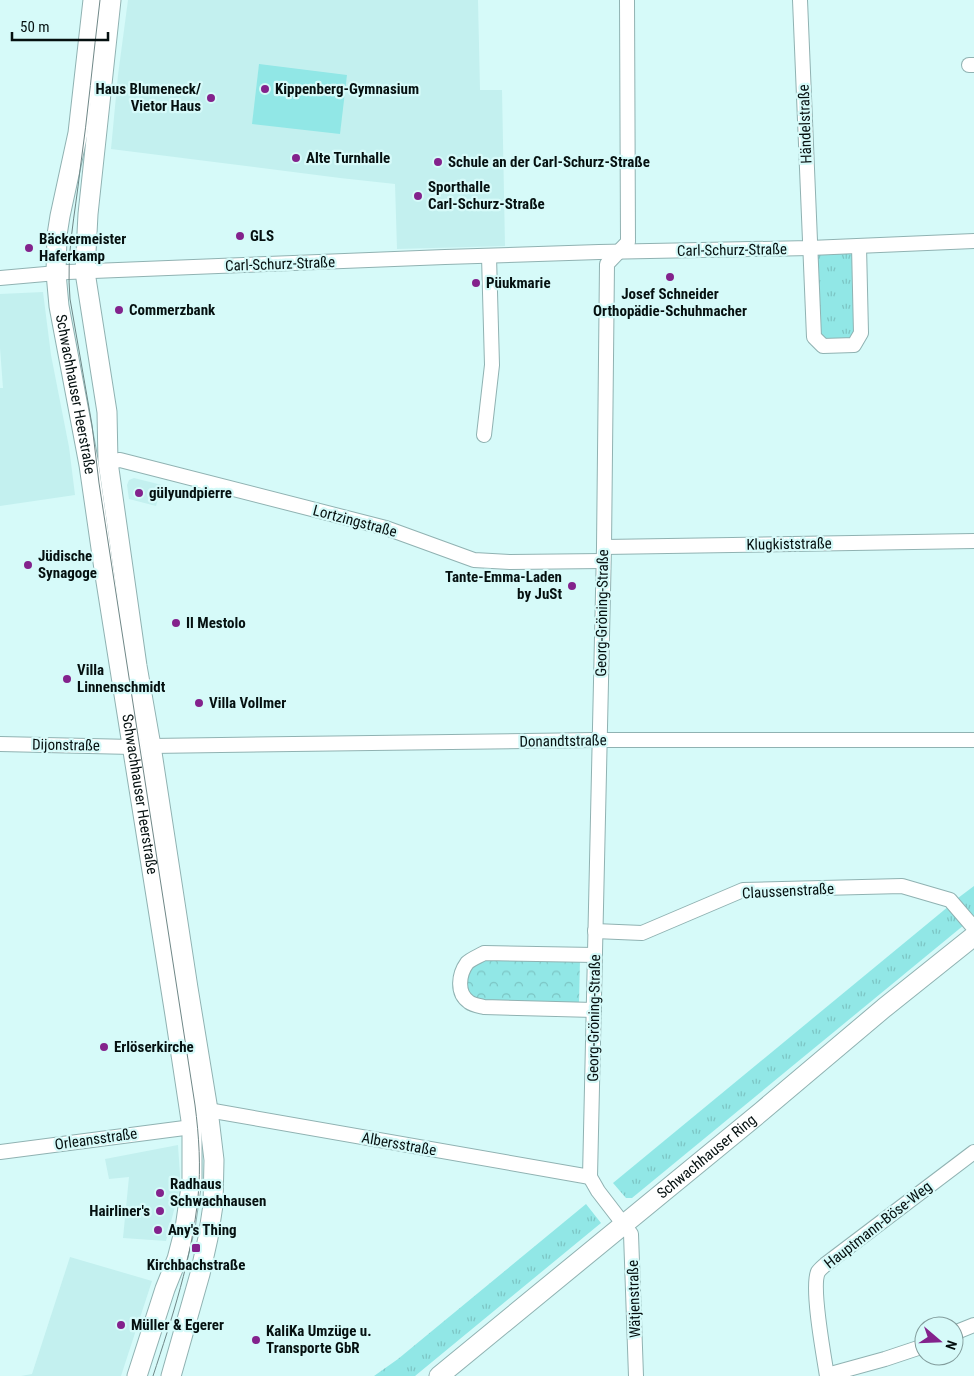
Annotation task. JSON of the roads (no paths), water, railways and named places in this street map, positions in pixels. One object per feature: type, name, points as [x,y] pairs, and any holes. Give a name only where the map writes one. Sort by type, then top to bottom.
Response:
[{"type":"main road","name":"Schwachhauser Heerstraße","points":[[94,0],[78,133],[57,235],[71,272],[107,412],[108,462],[137,666],[142,746],[192,1127],[192,1180],[185,1228],[137,1376]]},
{"type":"main road","name":"Schwachhauser Heerstraße","points":[[111,0],[88,204],[71,272],[59,306],[89,465],[104,570],[142,746],[188,988],[208,1110],[214,1160],[213,1204],[208,1238],[200,1274],[171,1376]]},
{"type":"main road","name":"Schwachhauser Ring","points":[[439,1376],[884,1008],[974,936]]},
{"type":"street","name":"Georg-Gröning-Straße","points":[[590,1177],[604,547],[607,264],[628,242],[627,0]]},
{"type":"street","name":"Händelstraße","points":[[800,0],[814,337],[823,346],[854,345],[861,333],[859,246]]},
{"type":"street","name":"Carl-Schurz-Straße","points":[[0,278],[71,272],[489,256],[810,248],[974,241]]},
{"type":"street","points":[[484,435],[492,365],[489,256]]},
{"type":"street","name":"Lortzingstraße","points":[[108,462],[120,460],[386,528],[474,560],[510,562],[603,561]]},
{"type":"street","name":"Klugkiststraße","points":[[604,547],[974,541]]},
{"type":"street","name":"Donandtstraße","points":[[142,746],[599,740],[974,740]]},
{"type":"street","name":"Dijonstraße","points":[[0,744],[142,746]]},
{"type":"street","name":"Claussenstraße","points":[[595,931],[642,933],[743,890],[902,886],[950,900],[974,928]]},
{"type":"street","points":[[594,1010],[484,1007],[469,1002],[463,995],[459,984],[462,972],[468,962],[484,953],[595,955]]},
{"type":"street","name":"Albersstraße","points":[[208,1110],[590,1177]]},
{"type":"street","name":"Orleansstraße","points":[[0,1152],[192,1127]]},
{"type":"street","name":"Hauptmann-Böse-Weg","points":[[827,1376],[816,1284],[819,1272],[826,1264],[876,1225],[974,1152]]},
{"type":"street","points":[[590,1177],[624,1224]]},
{"type":"street","name":"Wätjenstraße","points":[[624,1224],[631,1234],[632,1242],[636,1376]]},
{"type":"street","points":[[827,1376],[914,1349]]},
{"type":"tram line","points":[[100,0],[72,235],[69,266],[70,299],[92,425],[99,483],[195,1105],[199,1151],[198,1197],[191,1243],[174,1310],[153,1376]]},
{"type":"place","name":"Kippenberg-Gymnasium","points":[[265,89]]},
{"type":"place","name":"Haus Blumeneck/ Vietor Haus","points":[[211,98]]},
{"type":"place","name":"Alte Turnhalle","points":[[296,158]]},
{"type":"place","name":"Schule an der Carl-Schurz-Straße","points":[[438,162]]},
{"type":"place","name":"Sporthalle Carl-Schurz-Straße","points":[[418,196]]},
{"type":"place","name":"GLS","points":[[240,236]]},
{"type":"place","name":"Bäckermeister Haferkamp","points":[[29,248]]},
{"type":"place","name":"Josef Schneider Orthopädie-Schuhmacher","points":[[670,277]]},
{"type":"place","name":"Püukmarie","points":[[476,283]]},
{"type":"place","name":"Commerzbank","points":[[119,310]]},
{"type":"place","name":"gülyundpierre","points":[[139,493]]},
{"type":"place","name":"Jüdische Synagoge","points":[[28,565]]},
{"type":"place","name":"Tante-Emma-Laden by JuSt","points":[[572,586]]},
{"type":"place","name":"Il Mestolo","points":[[176,623]]},
{"type":"place","name":"Villa Linnenschmidt","points":[[67,679]]},
{"type":"place","name":"Villa Vollmer","points":[[199,703]]},
{"type":"place","name":"Erlöserkirche","points":[[104,1047]]},
{"type":"place","name":"Radhaus Schwachhausen","points":[[160,1193]]},
{"type":"place","name":"Hairliner's","points":[[160,1211]]},
{"type":"place","name":"Any's Thing","points":[[158,1230]]},
{"type":"place","name":"Kirchbachstraße","points":[[196,1248]]},
{"type":"place","name":"Müller & Egerer","points":[[121,1325]]},
{"type":"place","name":"KaliKa Umzüge u. Transporte GbR","points":[[256,1340]]}]
